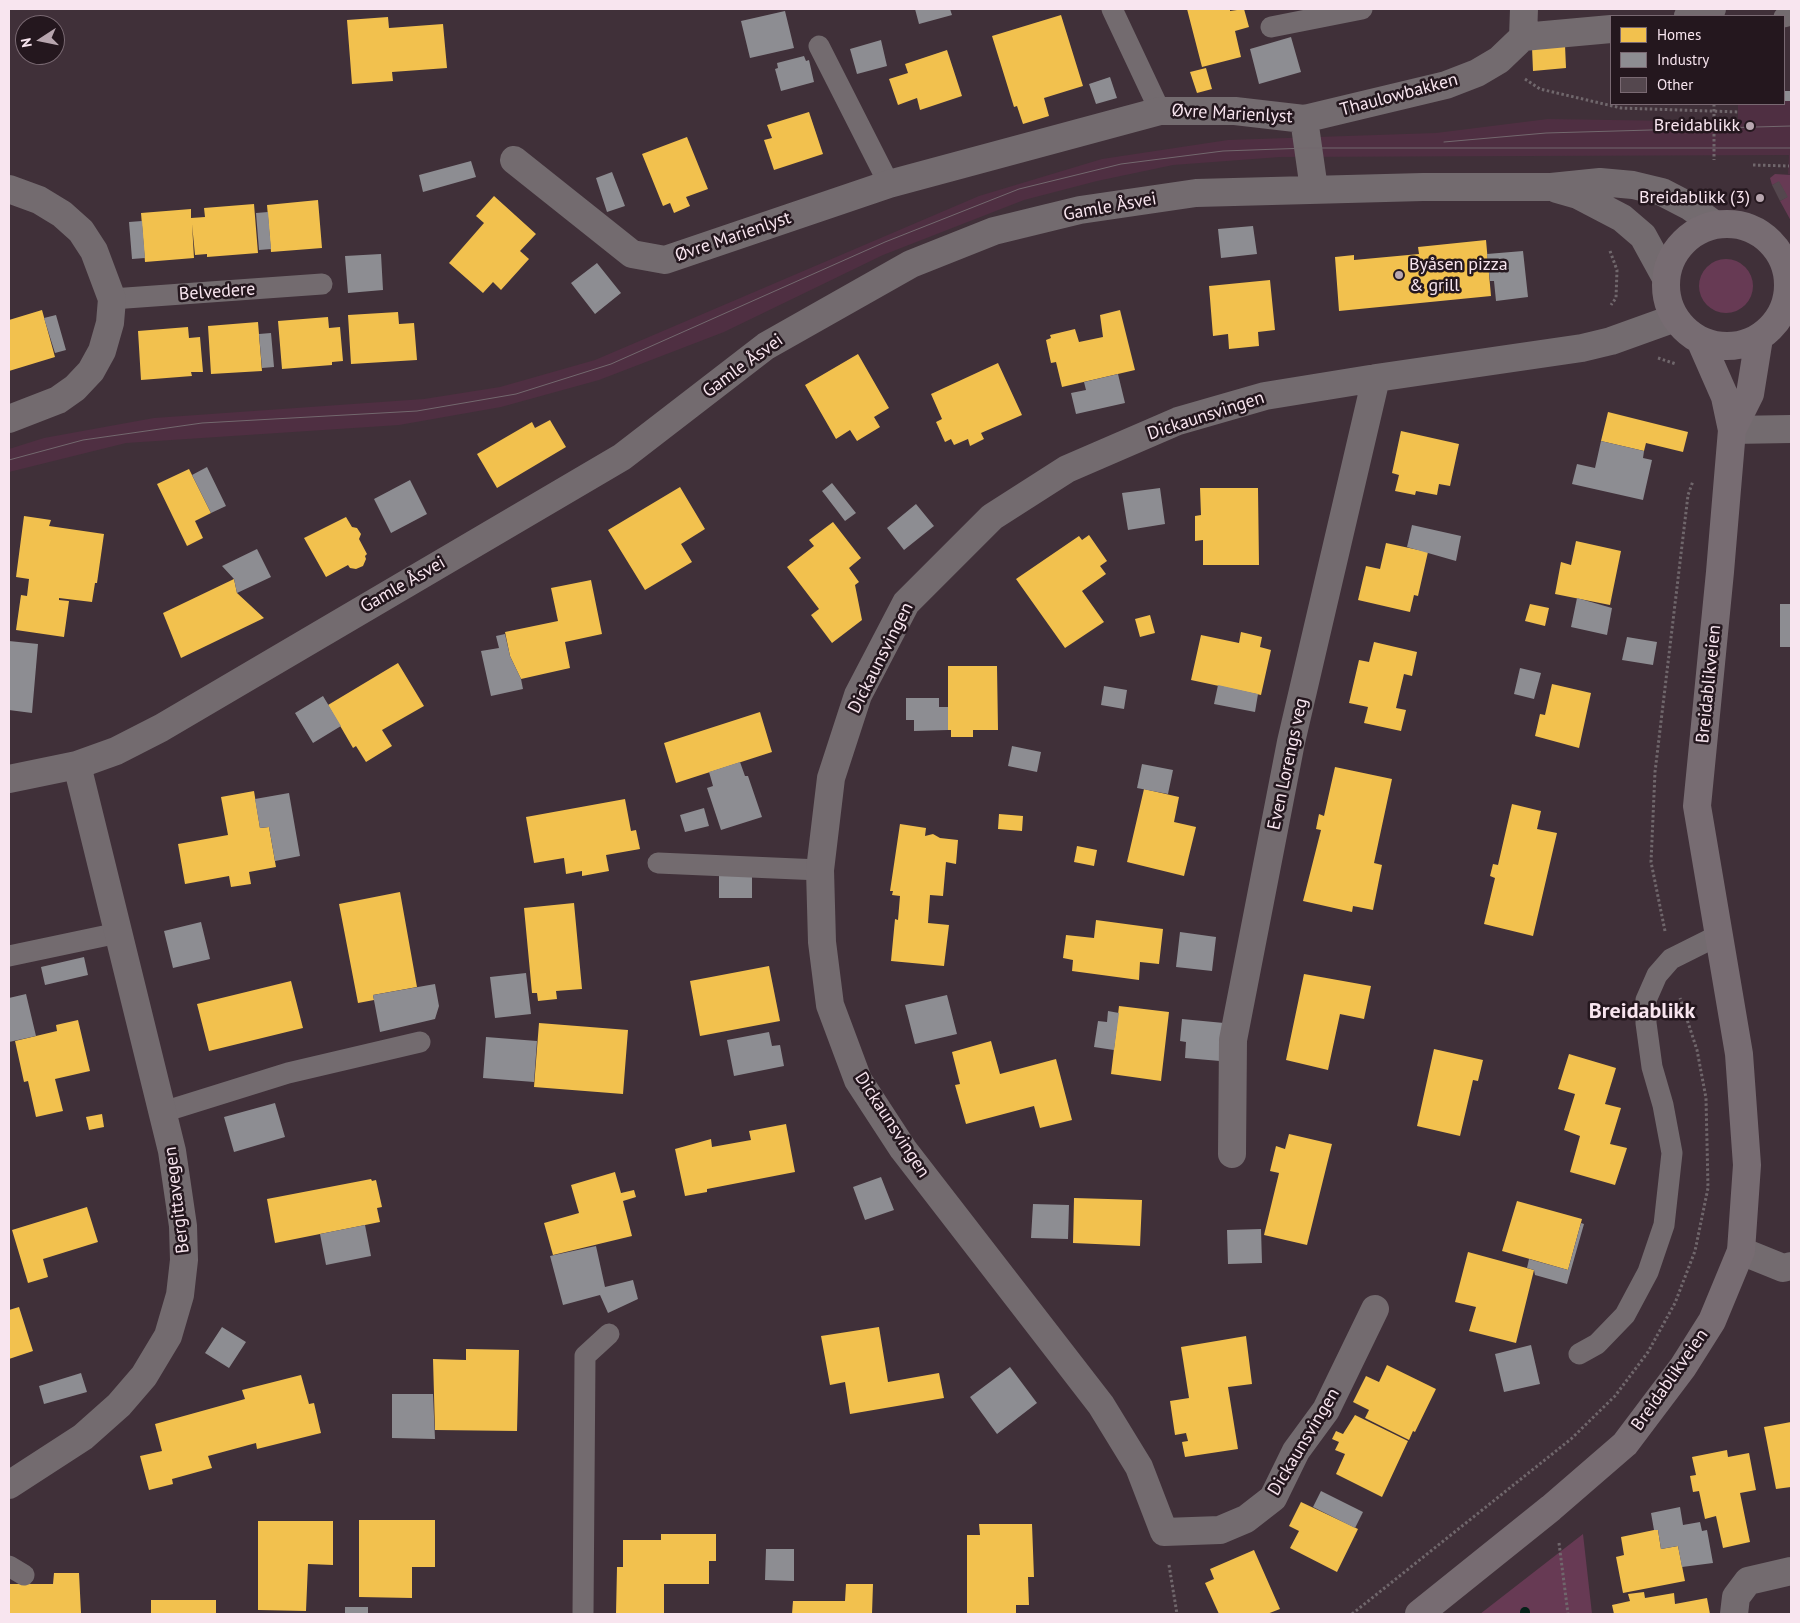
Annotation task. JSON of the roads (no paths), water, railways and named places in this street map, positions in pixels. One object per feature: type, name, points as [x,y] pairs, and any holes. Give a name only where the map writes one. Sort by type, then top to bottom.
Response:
[{"type":"street","points":[[1524,9],[1523,37],[1610,29]]},
{"type":"street","points":[[1691,15],[1712,9]]},
{"type":"street","name":"Thaulowbakken","points":[[1304,119],[1446,85],[1477,73],[1499,60],[1523,37]]},
{"type":"street","name":"Øvre Marienlyst","points":[[514,160],[632,254],[665,260],[890,184],[1160,111],[1235,111],[1304,119]]},
{"type":"street","points":[[1304,119],[1314,189]]},
{"type":"street","name":"Gamle Åsvei","points":[[9,779],[77,765],[116,751],[161,728],[614,462],[766,346],[911,264],[994,231],[1080,210],[1196,193],[1314,189],[1551,187],[1600,182],[1633,185],[1662,192],[1689,206],[1714,224]]},
{"type":"street","name":"Gamle Åsvei","points":[[1551,187],[1578,196],[1622,218],[1643,236],[1666,278]]},
{"type":"street","points":[[9,189],[39,200],[62,214],[81,231],[94,251],[112,299],[110,322],[102,351],[91,371],[75,388],[58,400],[9,419]]},
{"type":"street","points":[[1714,224],[1732,224],[1748,227],[1763,235],[1776,247],[1788,264],[1785,305],[1773,331],[1733,346],[1716,346],[1700,340],[1686,331],[1674,318],[1665,292],[1668,264],[1676,250],[1687,238],[1699,230],[1714,224]]},
{"type":"street","name":"Dickaunsvingen","points":[[1375,1309],[1326,1410],[1296,1451],[1273,1498],[1246,1519],[1220,1530],[1164,1532],[1139,1467],[1101,1405],[903,1149],[858,1080],[830,1005],[822,942],[820,870],[831,778],[858,695],[906,603],[992,516],[1067,469],[1178,422],[1265,396],[1582,348],[1611,341],[1674,318]]},
{"type":"street","name":"Breidablikveien","points":[[1732,430],[1750,394],[1773,331]]},
{"type":"street","name":"Breidablikveien","points":[[1419,1614],[1551,1508],[1626,1444],[1683,1367],[1712,1321],[1741,1251],[1746,1165],[1739,1063],[1696,806],[1732,430],[1725,397],[1700,340]]},
{"type":"street","name":"Even Lorengs veg","points":[[1232,1154],[1234,1040],[1291,742],[1376,378]]},
{"type":"street","points":[[1732,430],[1791,429]]},
{"type":"street","name":"Bergittavegen","points":[[9,1485],[83,1437],[119,1406],[144,1376],[168,1336],[180,1295],[184,1260],[179,1198],[172,1151],[77,765]]},
{"type":"street","points":[[1741,1251],[1788,1274]]},
{"type":"street","points":[[1734,1614],[1736,1597],[1748,1581],[1791,1571]]},
{"type":"lane","name":"Øvre Marienlyst","points":[[1112,9],[1160,111]]},
{"type":"lane","points":[[1271,28],[1362,9]]},
{"type":"lane","points":[[819,46],[890,184]]},
{"type":"lane","name":"Belvedere","points":[[112,299],[322,284]]},
{"type":"lane","points":[[658,863],[820,870]]},
{"type":"lane","points":[[9,956],[118,933]]},
{"type":"lane","points":[[1579,1354],[1597,1344],[1625,1315],[1648,1272],[1664,1225],[1672,1152],[1663,1105],[1652,1067],[1646,1023],[1646,1000],[1657,975],[1670,959],[1718,936]]},
{"type":"lane","points":[[163,1112],[288,1073],[420,1042]]},
{"type":"lane","points":[[582,1614],[585,1356],[609,1334]]},
{"type":"tram line","points":[[1444,142],[1546,133],[1791,126]]},
{"type":"tram line","points":[[9,460],[83,440],[202,423],[417,411],[516,394],[611,364],[885,242],[1019,189],[1121,164],[1223,151],[1308,148],[1791,148]]},
{"type":"place","name":"Breidablikk","points":[[1750,126]]},
{"type":"place","name":"Breidablikk (3)","points":[[1760,198]]},
{"type":"place","name":"Byåsen pizza & grill","points":[[1399,275]]},
{"type":"district","name":"Breidablikk","points":[[1642,1012]]}]
